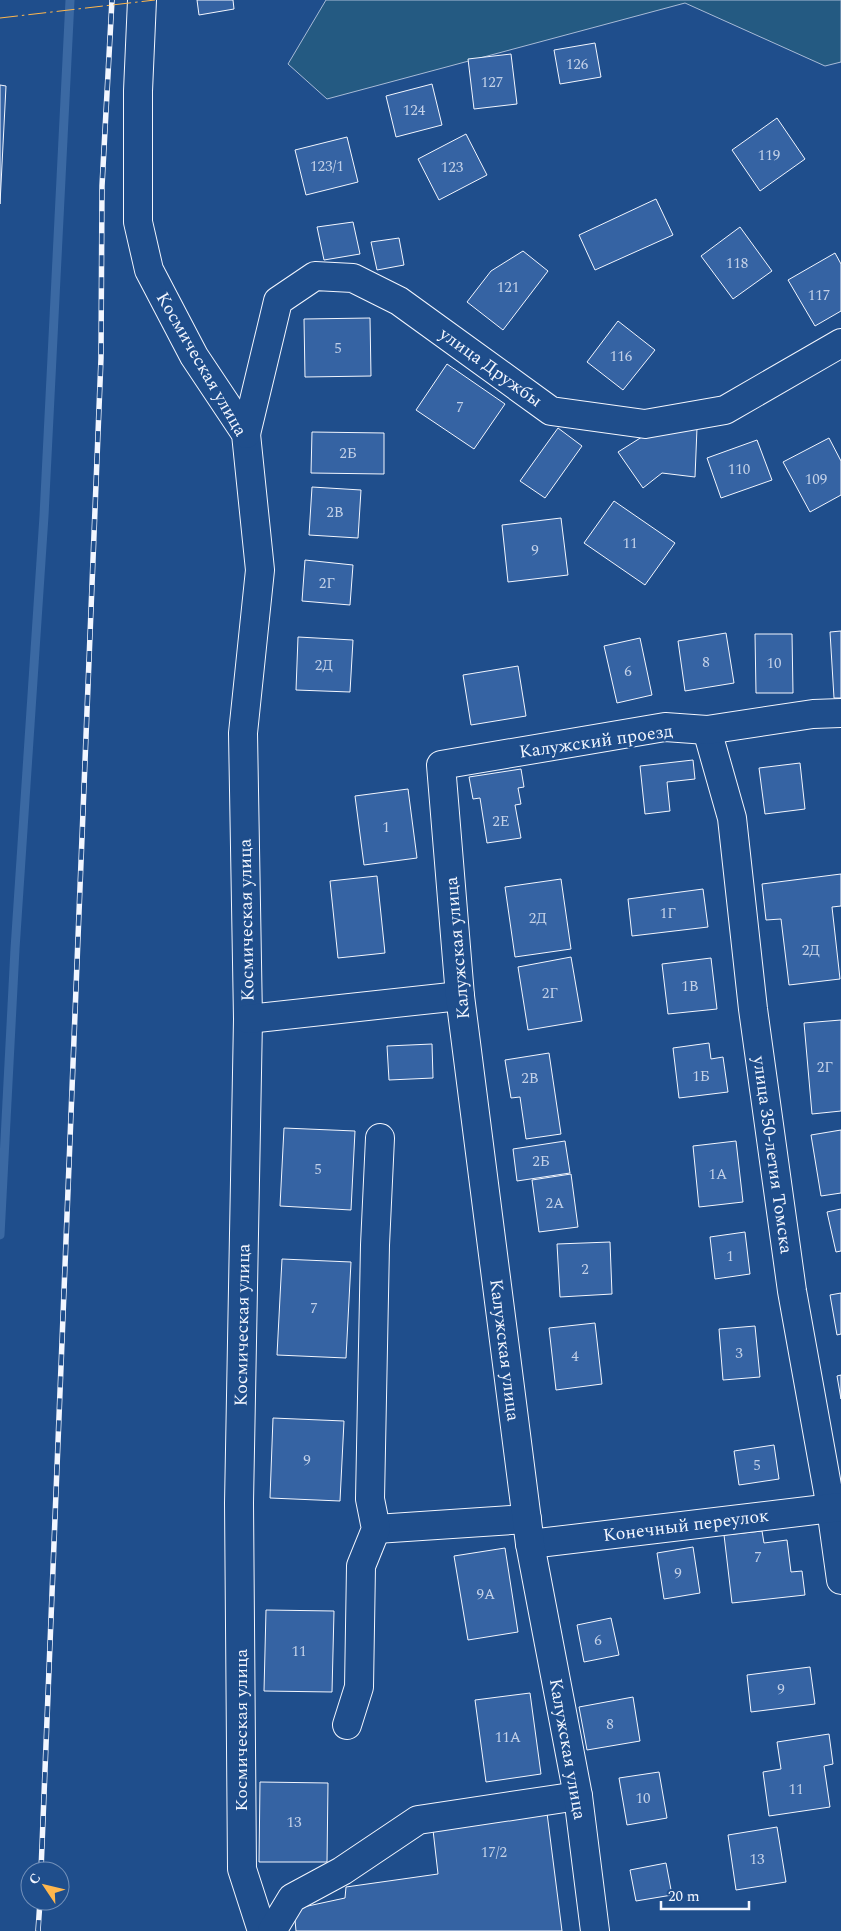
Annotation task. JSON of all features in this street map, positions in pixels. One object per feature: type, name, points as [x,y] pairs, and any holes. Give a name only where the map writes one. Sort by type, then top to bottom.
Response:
[{"type":"street","name":"Космическая улица","points":[[142,0],[138,91],[138,222],[149,270],[194,356],[246,434],[260,570],[243,733],[248,1018],[239,1503],[242,1869],[262,1931]]},
{"type":"street","name":"улица Дружбы","points":[[246,434],[278,301],[315,276],[353,278],[399,301],[551,410],[645,424],[724,410],[841,343]]},
{"type":"street","name":"Калужский проезд","points":[[441,765],[665,727],[707,730],[813,714],[841,713]]},
{"type":"street","name":"улица 350-летия Томска","points":[[707,730],[732,818],[753,1009],[792,1291],[836,1508],[841,1580]]},
{"type":"street","name":"Калужская улица","points":[[441,765],[460,996],[529,1531],[578,1796],[595,1931]]},
{"type":"street","points":[[248,1018],[460,996]]},
{"type":"street","points":[[347,1725],[359,1687],[361,1566],[376,1530],[370,1499],[375,1245],[380,1138]]},
{"type":"street","name":"Конечный переулок","points":[[376,1530],[529,1531],[836,1508]]},
{"type":"street","points":[[272,1931],[292,1898],[342,1871],[418,1820],[578,1796]]},
{"type":"shaded area","points":[[326,0],[841,0],[841,62],[825,66],[685,3],[327,99],[288,64]]},
{"type":"building","points":[[197,0],[233,0],[234,9],[199,15]]},
{"type":"building","points":[[595,43],[601,77],[560,84],[554,50]]},
{"type":"building","points":[[511,54],[517,104],[474,109],[468,59]]},
{"type":"building","points":[[432,84],[442,125],[396,137],[386,96]]},
{"type":"building","points":[[0,85],[6,86],[0,204]]},
{"type":"building","points":[[777,118],[805,159],[760,191],[732,150]]},
{"type":"building","points":[[466,134],[487,175],[439,200],[418,159]]},
{"type":"building","points":[[347,137],[358,182],[306,195],[295,150]]},
{"type":"building","points":[[656,199],[673,235],[595,270],[579,235]]},
{"type":"building","points":[[353,222],[360,254],[324,260],[317,227]]},
{"type":"building","points":[[740,227],[772,271],[733,299],[701,256]]},
{"type":"building","points":[[399,238],[404,265],[377,270],[371,242]]},
{"type":"building","points":[[523,251],[548,271],[503,330],[467,302],[491,271]]},
{"type":"building","points":[[835,253],[841,264],[841,311],[815,326],[788,280]]},
{"type":"building","points":[[370,318],[371,376],[305,377],[304,319]]},
{"type":"building","points":[[618,321],[655,350],[623,390],[587,362]]},
{"type":"building","points":[[447,364],[505,404],[474,449],[416,410]]},
{"type":"building","points":[[558,428],[582,446],[545,498],[520,481]]},
{"type":"building","points":[[697,428],[695,477],[662,473],[643,488],[618,452],[645,435]]},
{"type":"building","points":[[312,432],[384,433],[384,474],[311,473]]},
{"type":"building","points":[[829,438],[841,461],[841,495],[810,512],[783,462]]},
{"type":"building","points":[[757,440],[772,480],[721,498],[707,458]]},
{"type":"building","points":[[312,487],[361,490],[358,538],[309,535]]},
{"type":"building","points":[[614,501],[675,543],[645,585],[584,543]]},
{"type":"building","points":[[561,518],[568,575],[508,582],[502,525]]},
{"type":"building","points":[[305,560],[353,565],[350,605],[302,601]]},
{"type":"building","points":[[841,631],[841,698],[834,698],[830,632]]},
{"type":"building","points":[[726,633],[734,683],[685,691],[678,641]]},
{"type":"building","points":[[755,634],[792,634],[793,693],[756,693]]},
{"type":"building","points":[[298,637],[353,640],[350,692],[296,690]]},
{"type":"building","points":[[640,638],[652,695],[617,703],[604,646]]},
{"type":"building","points":[[518,666],[526,716],[471,725],[463,675]]},
{"type":"building","points":[[693,760],[695,779],[667,782],[670,811],[645,814],[640,766]]},
{"type":"building","points":[[800,763],[805,809],[765,814],[759,768]]},
{"type":"building","points":[[521,769],[524,787],[518,788],[521,804],[515,805],[521,838],[487,843],[480,798],[473,799],[469,777]]},
{"type":"building","points":[[408,789],[417,858],[364,865],[355,796]]},
{"type":"building","points":[[841,874],[841,906],[832,907],[840,979],[789,985],[781,919],[766,920],[762,884]]},
{"type":"building","points":[[377,876],[385,953],[338,958],[330,881]]},
{"type":"building","points":[[561,879],[571,949],[515,957],[505,887]]},
{"type":"building","points":[[703,889],[708,927],[632,936],[628,899]]},
{"type":"building","points":[[571,957],[582,1021],[528,1030],[518,967]]},
{"type":"building","points":[[711,958],[717,1009],[668,1014],[662,964]]},
{"type":"building","points":[[841,1020],[841,1111],[812,1114],[804,1023]]},
{"type":"building","points":[[709,1043],[711,1059],[723,1057],[728,1092],[679,1098],[673,1048]]},
{"type":"building","points":[[432,1044],[433,1078],[389,1080],[387,1046]]},
{"type":"building","points":[[549,1053],[561,1134],[526,1139],[520,1097],[511,1098],[505,1060]]},
{"type":"building","points":[[284,1128],[355,1131],[351,1210],[280,1206]]},
{"type":"building","points":[[841,1130],[841,1193],[821,1196],[811,1135]]},
{"type":"building","points":[[565,1141],[570,1173],[517,1181],[513,1149]]},
{"type":"building","points":[[736,1141],[743,1202],[699,1207],[693,1146]]},
{"type":"building","points":[[571,1174],[578,1227],[539,1232],[532,1180]]},
{"type":"building","points":[[841,1209],[841,1251],[836,1252],[827,1212]]},
{"type":"building","points":[[745,1232],[750,1274],[715,1279],[710,1237]]},
{"type":"building","points":[[610,1242],[612,1294],[560,1297],[557,1244]]},
{"type":"building","points":[[282,1259],[351,1262],[346,1358],[277,1355]]},
{"type":"building","points":[[841,1293],[841,1334],[837,1335],[830,1295]]},
{"type":"building","points":[[595,1323],[602,1384],[556,1390],[549,1328]]},
{"type":"building","points":[[755,1326],[760,1377],[723,1380],[719,1329]]},
{"type":"building","points":[[841,1375],[841,1399],[837,1376]]},
{"type":"building","points":[[273,1418],[344,1421],[340,1501],[270,1498]]},
{"type":"building","points":[[774,1445],[779,1479],[739,1485],[734,1451]]},
{"type":"building","points":[[762,1531],[764,1543],[787,1540],[791,1572],[802,1571],[805,1595],[732,1603],[724,1535]]},
{"type":"building","points":[[693,1547],[700,1593],[664,1599],[657,1553]]},
{"type":"building","points":[[505,1548],[518,1632],[468,1640],[454,1556]]},
{"type":"building","points":[[266,1610],[334,1611],[332,1692],[264,1691]]},
{"type":"building","points":[[611,1618],[619,1655],[584,1662],[577,1625]]},
{"type":"building","points":[[810,1667],[815,1704],[751,1712],[747,1675]]},
{"type":"building","points":[[530,1693],[541,1774],[486,1782],[475,1700]]},
{"type":"building","points":[[633,1697],[640,1741],[587,1750],[579,1707]]},
{"type":"building","points":[[829,1734],[833,1764],[824,1766],[830,1807],[769,1816],[763,1772],[781,1769],[777,1742]]},
{"type":"building","points":[[659,1772],[667,1818],[627,1825],[619,1778]]},
{"type":"building","points":[[260,1782],[328,1783],[327,1862],[259,1862]]},
{"type":"building","points":[[547,1813],[562,1931],[296,1931],[294,1909],[345,1898],[346,1887],[438,1874],[433,1830]]},
{"type":"building","points":[[777,1827],[786,1882],[736,1890],[728,1835]]},
{"type":"building","points":[[666,1863],[672,1895],[636,1901],[630,1870]]},
{"type":"waterway","points":[[0,1235],[15,949],[44,516],[70,0]]},
{"type":"railway","points":[[41,1861],[101,358],[102,186],[112,0]]},
{"type":"railway","points":[[38,1931],[39,1911]]},
{"type":"power","points":[[0,18],[155,0]]}]
